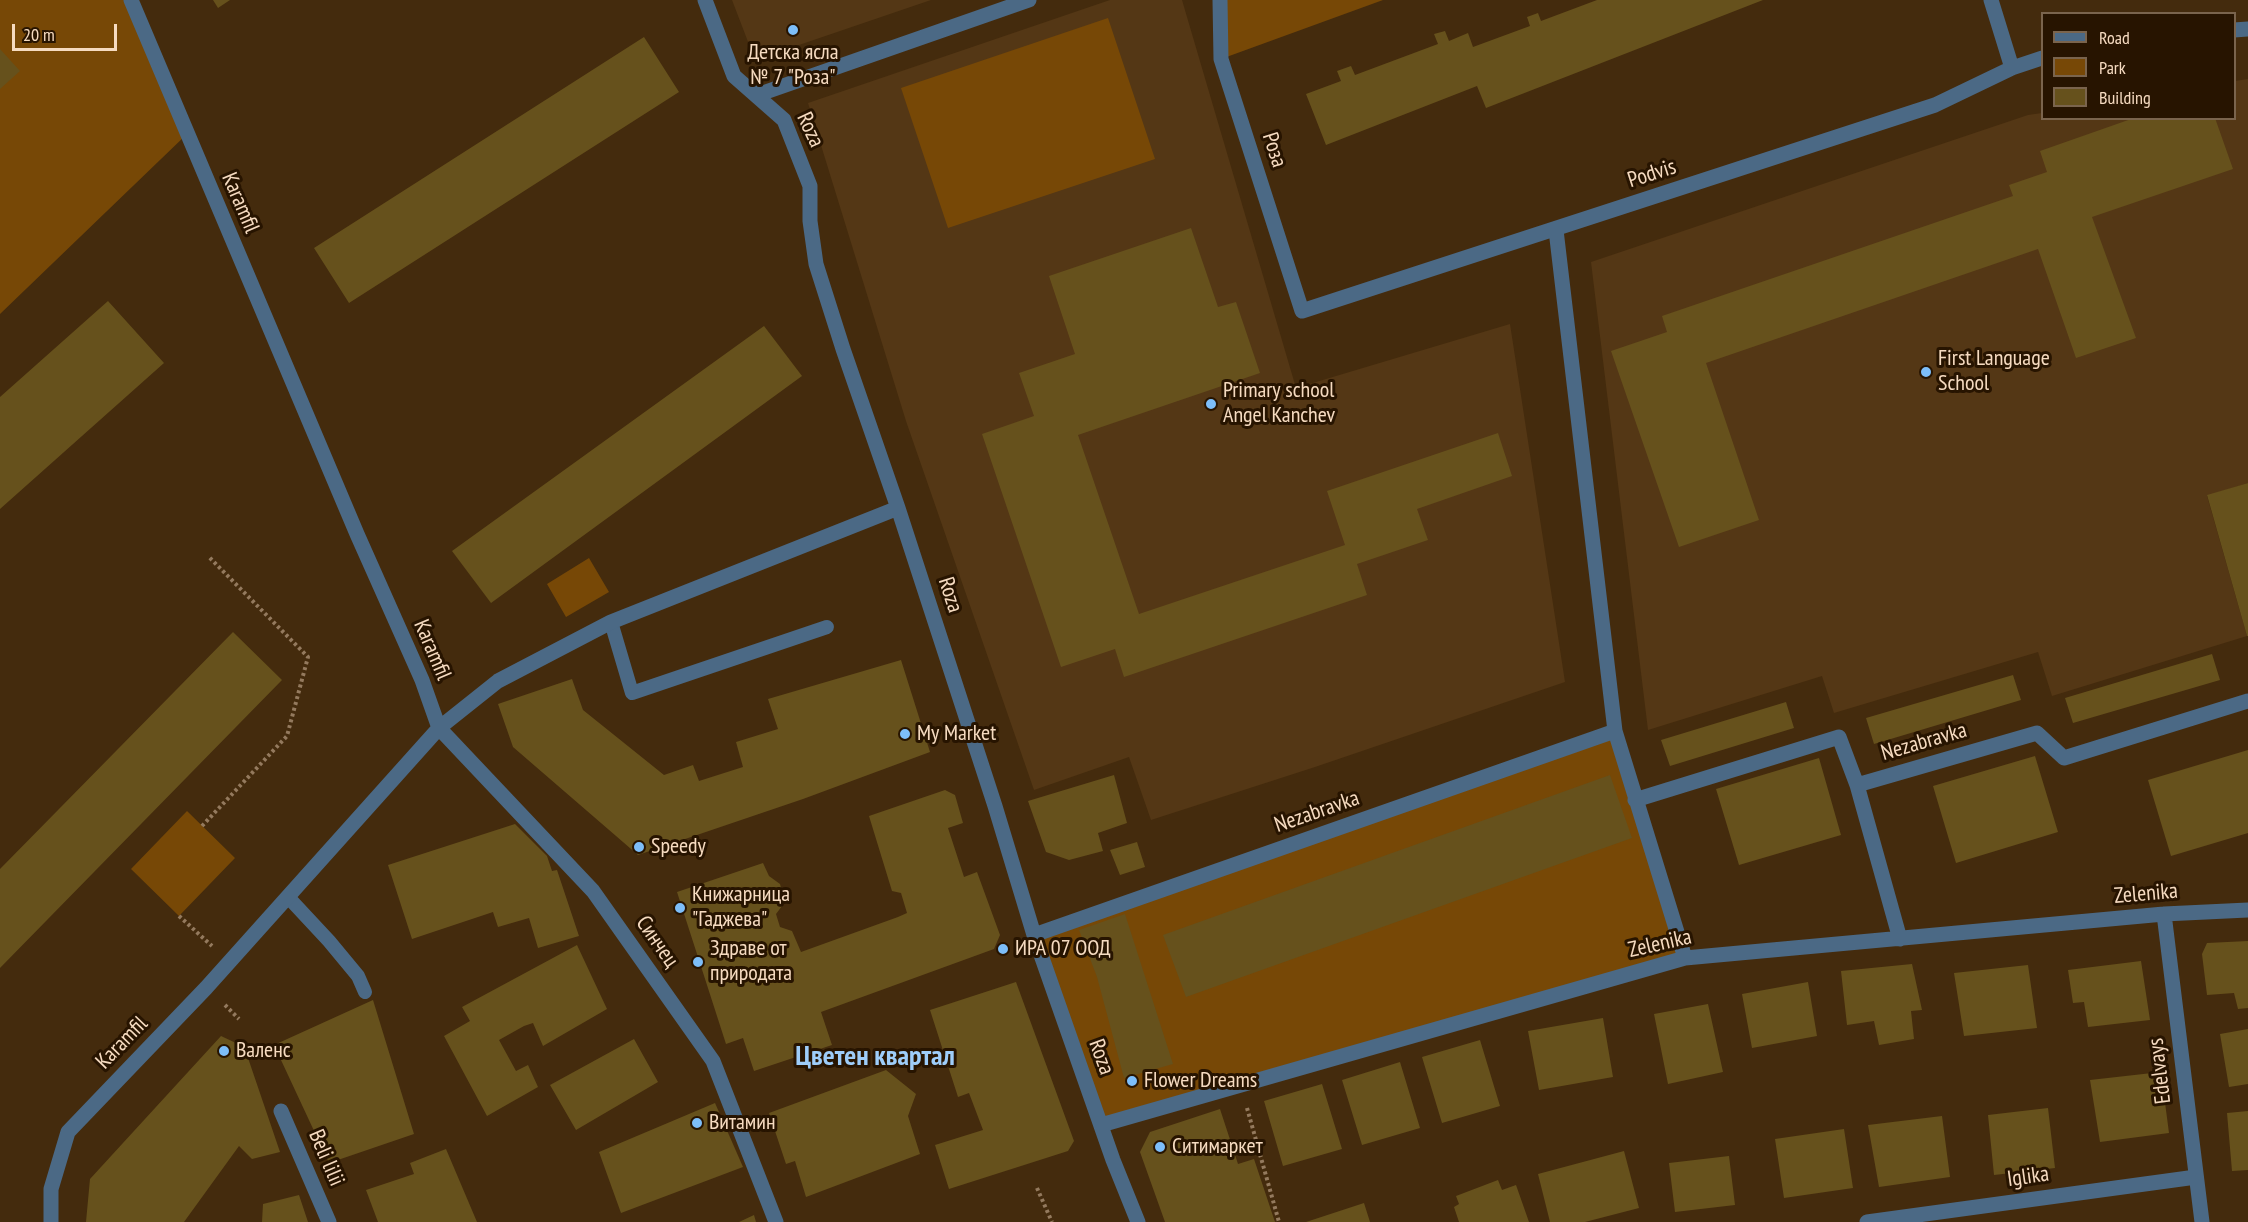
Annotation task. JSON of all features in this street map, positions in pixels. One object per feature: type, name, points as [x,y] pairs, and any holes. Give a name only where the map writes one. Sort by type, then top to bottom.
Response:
[{"type":"street","name":"Karamfil","points":[[51,1222],[51,1189],[68,1132],[230,962],[439,728],[422,680],[357,534],[131,0]]},
{"type":"street","name":"Roza","points":[[705,0],[734,76],[784,120],[810,186],[810,221],[816,264],[995,806],[1034,935],[1138,1222]]},
{"type":"street","points":[[757,95],[1029,0]]},
{"type":"street","name":"Роза","points":[[1220,0],[1221,58],[1302,311]]},
{"type":"street","points":[[1991,0],[2012,68]]},
{"type":"street","name":"Podvis","points":[[1302,311],[1935,105],[2012,68],[2041,59]]},
{"type":"street","points":[[1556,230],[1615,731],[1685,958]]},
{"type":"street","points":[[439,728],[498,681],[611,622],[898,508]]},
{"type":"street","name":"Nezabravka","points":[[1635,800],[1839,737],[1857,785],[2037,733],[2064,758],[2248,700]]},
{"type":"street","name":"Синчец","points":[[439,728],[593,891],[713,1061],[776,1222]]},
{"type":"street","name":"Nezabravka","points":[[1034,935],[1615,731]]},
{"type":"street","points":[[1857,785],[1900,939]]},
{"type":"street","name":"Zelenika","points":[[1101,1125],[1685,958],[2164,914],[2248,909]]},
{"type":"street","name":"Edelvays","points":[[2164,914],[2202,1222]]},
{"type":"street","name":"Beli lilii","points":[[281,1111],[329,1222]]},
{"type":"street","name":"Iglika","points":[[1867,1222],[2196,1177]]},
{"type":"lane","points":[[611,622],[632,693],[827,627]]},
{"type":"lane","points":[[288,897],[358,976],[365,992]]},
{"type":"path","points":[[202,826],[287,736],[308,657],[209,557]]},
{"type":"path","points":[[179,916],[230,962]]},
{"type":"path","points":[[1240,1085],[1279,1222]]},
{"type":"path","points":[[1037,1188],[1052,1222]]},
{"type":"shaded area","name":"Детска ясла № 7 \"Роза\"","points":[[732,0],[931,0],[755,60]]},
{"type":"shaded area","name":"Primary school Angel Kanchev","points":[[1110,0],[1182,0],[1296,388],[1510,324],[1565,682],[1151,820],[1129,757],[1034,790],[906,421],[808,103]]},
{"type":"shaded area","name":"First Language School","points":[[2248,79],[2248,483],[2207,496],[2247,636],[2052,696],[2038,652],[1834,713],[1822,676],[1648,730],[1591,262],[2028,115],[2041,113],[2041,120],[2236,120],[2236,81]]},
{"type":"green space","points":[[0,0],[130,0],[187,134],[0,314]]},
{"type":"green space","points":[[1220,0],[1383,0],[1221,59]]},
{"type":"green space","points":[[1108,18],[1155,159],[948,228],[901,88]]},
{"type":"green space","points":[[589,558],[609,592],[566,617],[547,584]]},
{"type":"green space","points":[[1615,731],[1685,958],[1101,1125],[1034,935]]},
{"type":"green space","points":[[187,811],[235,858],[179,916],[131,869]]},
{"type":"building","points":[[213,0],[230,0],[218,8]]},
{"type":"building","points":[[1597,0],[1763,0],[1486,108],[1477,86],[1326,145],[1306,94],[1341,81],[1337,71],[1351,66],[1355,75],[1438,44],[1434,34],[1445,31],[1449,41],[1468,33],[1473,47],[1530,26],[1527,17],[1538,13],[1541,21]]},
{"type":"building","points":[[644,37],[679,92],[349,303],[314,248]]},
{"type":"building","points":[[0,49],[20,71],[0,89]]},
{"type":"building","points":[[2128,120],[2216,120],[2233,169],[2092,217],[2136,338],[2076,358],[2038,249],[1706,363],[1759,520],[1679,547],[1611,351],[1667,332],[1662,316],[2013,196],[2009,185],[2047,172],[2040,151]]},
{"type":"building","points":[[1191,228],[1218,307],[1236,302],[1260,373],[1078,435],[1139,614],[1345,545],[1327,491],[1498,433],[1512,476],[1417,509],[1428,540],[1357,564],[1367,595],[1124,677],[1115,649],[1061,667],[982,434],[1034,416],[1019,373],[1075,354],[1049,276]]},
{"type":"building","points":[[108,301],[164,363],[0,509],[0,397]]},
{"type":"building","points":[[764,326],[802,376],[491,603],[452,551]]},
{"type":"building","points":[[2248,483],[2248,636],[2247,636],[2207,495]]},
{"type":"building","points":[[233,632],[282,680],[0,968],[0,869]]},
{"type":"building","points":[[2212,654],[2220,680],[2073,723],[2065,698]]},
{"type":"building","points":[[901,660],[930,752],[803,799],[638,855],[513,747],[498,704],[572,679],[583,710],[664,775],[693,765],[699,781],[743,767],[736,742],[778,729],[768,699]]},
{"type":"building","points":[[2013,675],[2021,700],[1874,744],[1866,718]]},
{"type":"building","points":[[1786,702],[1794,728],[1670,766],[1661,740]]},
{"type":"building","points":[[2248,750],[2248,833],[2171,856],[2148,780]]},
{"type":"building","points":[[2035,756],[2058,832],[1956,863],[1933,786]]},
{"type":"building","points":[[1819,758],[1841,835],[1739,865],[1716,789]]},
{"type":"building","points":[[1114,775],[1127,823],[1098,833],[1103,851],[1069,860],[1046,852],[1028,801]]},
{"type":"building","points":[[1610,775],[1632,838],[1186,997],[1163,935]]},
{"type":"building","points":[[945,790],[955,795],[963,823],[948,828],[964,877],[977,872],[1000,935],[994,949],[821,1012],[832,1045],[754,1071],[743,1038],[726,1044],[677,892],[763,863],[769,876],[780,884],[785,902],[776,914],[780,927],[792,931],[801,952],[898,917],[907,913],[901,893],[892,891],[869,816]]},
{"type":"building","points":[[515,824],[547,856],[552,871],[557,870],[579,936],[538,948],[529,918],[498,927],[493,912],[412,939],[388,865]]},
{"type":"building","points":[[1137,842],[1145,867],[1120,875],[1110,850]]},
{"type":"building","points":[[1125,914],[1173,1064],[1124,1078],[1097,977],[1079,930]]},
{"type":"building","points":[[2248,941],[2248,1008],[2238,1009],[2234,993],[2207,995],[2202,954],[2207,943]]},
{"type":"building","points":[[577,945],[607,1009],[543,1046],[533,1023],[499,1040],[516,1071],[528,1065],[538,1087],[487,1116],[444,1036],[470,1021],[462,1007]]},
{"type":"building","points":[[2141,961],[2150,1020],[2088,1027],[2084,1002],[2073,1003],[2068,970]]},
{"type":"building","points":[[1912,964],[1922,1010],[1911,1011],[1914,1039],[1879,1045],[1874,1021],[1847,1025],[1841,971]]},
{"type":"building","points":[[2028,965],[2037,1028],[1964,1036],[1954,973]]},
{"type":"building","points":[[1016,982],[1074,1141],[1068,1151],[949,1189],[935,1145],[983,1130],[969,1093],[958,1097],[930,1010]]},
{"type":"building","points":[[1808,982],[1817,1036],[1752,1048],[1742,994]]},
{"type":"building","points":[[373,1000],[414,1134],[329,1163],[274,1045]]},
{"type":"building","points":[[1708,1004],[1723,1072],[1668,1084],[1654,1014]]},
{"type":"building","points":[[1603,1018],[1613,1077],[1539,1090],[1528,1031]]},
{"type":"building","points":[[2248,1029],[2248,1084],[2229,1087],[2220,1034]]},
{"type":"building","points":[[221,1036],[238,1044],[247,1055],[280,1152],[252,1159],[239,1146],[184,1222],[86,1222],[90,1179]]},
{"type":"building","points":[[634,1039],[658,1082],[576,1130],[550,1085]]},
{"type":"building","points":[[1480,1040],[1500,1106],[1442,1123],[1422,1057]]},
{"type":"building","points":[[1400,1062],[1420,1128],[1362,1145],[1342,1080]]},
{"type":"building","points":[[886,1070],[916,1094],[908,1116],[920,1154],[806,1197],[795,1161],[786,1164],[769,1113]]},
{"type":"building","points":[[2161,1072],[2169,1133],[2100,1142],[2090,1080]]},
{"type":"building","points":[[1322,1084],[1342,1149],[1283,1166],[1264,1101]]},
{"type":"building","points":[[715,1103],[743,1167],[621,1213],[599,1152]]},
{"type":"building","points":[[2048,1108],[2055,1168],[1994,1175],[1988,1115]]},
{"type":"building","points":[[1220,1109],[1238,1164],[1254,1159],[1275,1222],[1165,1222],[1140,1152],[1150,1132]]},
{"type":"building","points":[[2248,1111],[2248,1170],[2232,1171],[2227,1113]]},
{"type":"building","points":[[1942,1116],[1950,1177],[1879,1187],[1868,1125]]},
{"type":"building","points":[[1844,1129],[1853,1188],[1784,1198],[1775,1139]]},
{"type":"building","points":[[446,1149],[477,1222],[378,1222],[366,1190],[414,1174],[410,1163]]},
{"type":"building","points":[[1624,1151],[1639,1208],[1585,1222],[1550,1222],[1538,1174]]},
{"type":"building","points":[[1729,1156],[1735,1205],[1675,1212],[1669,1163]]},
{"type":"building","points":[[1498,1180],[1502,1190],[1516,1185],[1529,1222],[1459,1222],[1454,1207],[1459,1204],[1456,1196]]},
{"type":"building","points":[[299,1195],[308,1222],[262,1222],[263,1204]]},
{"type":"building","points":[[1364,1203],[1370,1222],[1306,1222]]},
{"type":"building","points":[[754,1215],[756,1222],[739,1222]]},
{"type":"place","name":"Детска ясла № 7 \"Роза\"","points":[[793,30]]},
{"type":"place","name":"First Language School","points":[[1926,372]]},
{"type":"place","name":"Primary school Angel Kanchev","points":[[1211,404]]},
{"type":"place","name":"My Market","points":[[905,734]]},
{"type":"place","name":"Speedy","points":[[639,847]]},
{"type":"place","name":"Книжарница \"Гаджева\"","points":[[680,908]]},
{"type":"place","name":"ИРА 07 ООД","points":[[1003,949]]},
{"type":"place","name":"Здраве от природата","points":[[698,962]]},
{"type":"place","name":"Валенс","points":[[224,1051]]},
{"type":"place","name":"Flower Dreams","points":[[1132,1081]]},
{"type":"place","name":"Витамин","points":[[697,1123]]},
{"type":"place","name":"Ситимаркет","points":[[1160,1147]]},
{"type":"district","name":"Цветен квартал","points":[[875,1057]]}]
